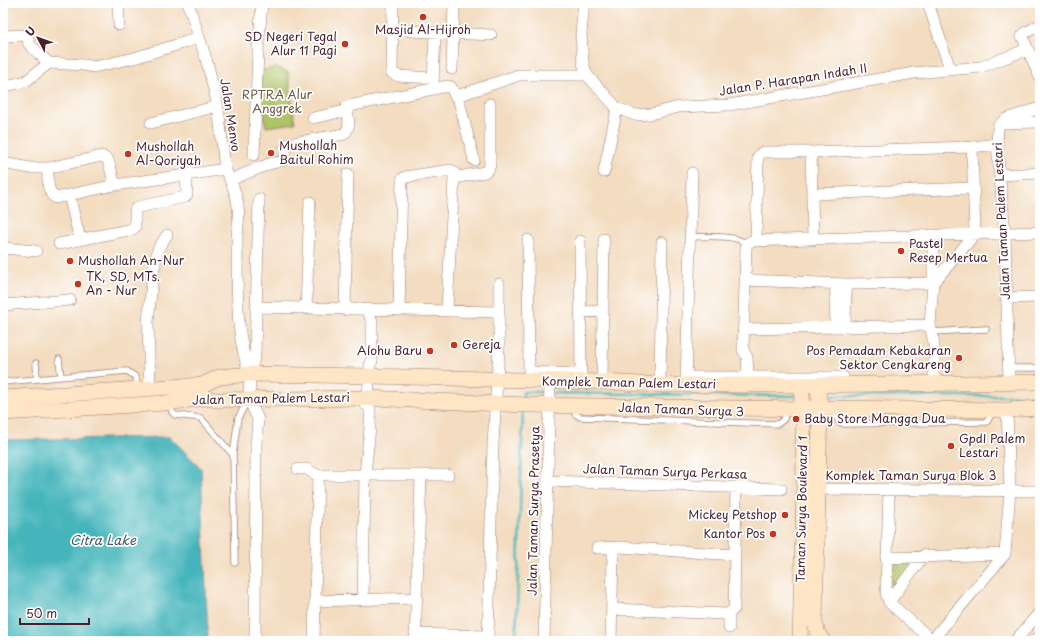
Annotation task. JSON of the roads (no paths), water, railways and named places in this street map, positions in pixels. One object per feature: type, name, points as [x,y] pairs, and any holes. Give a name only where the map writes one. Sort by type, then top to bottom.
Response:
[{"type":"street","points":[[118,3],[120,25]]},
{"type":"street","name":"Jalan Menvo","points":[[48,168],[49,186],[52,195],[56,198],[115,185],[225,169],[218,106],[207,62],[188,3]]},
{"type":"street","points":[[254,155],[258,51],[262,3]]},
{"type":"street","points":[[393,3],[392,73],[398,76],[433,78]]},
{"type":"street","points":[[452,69],[454,3]]},
{"type":"street","points":[[584,3],[581,34],[583,63],[587,74],[617,108],[604,172]]},
{"type":"street","points":[[928,3],[950,69]]},
{"type":"street","points":[[1040,25],[1022,36],[1037,64],[1040,77]]},
{"type":"street","points":[[410,31],[491,35]]},
{"type":"street","points":[[433,89],[435,32]]},
{"type":"street","points":[[3,36],[26,35],[29,44],[49,63],[94,67],[134,58],[186,42],[194,39],[198,34]]},
{"type":"street","name":"Jalan P. Harapan Indah II","points":[[617,108],[635,114],[651,114],[679,107],[729,105],[914,73],[980,67],[1028,49]]},
{"type":"street","points":[[3,87],[26,81],[49,63]]},
{"type":"street","points":[[458,97],[460,95],[519,75],[587,74]]},
{"type":"street","points":[[313,118],[345,111],[346,107],[349,106],[450,86],[455,96],[458,97],[474,160]]},
{"type":"street","points":[[454,178],[485,172],[490,166],[490,104]]},
{"type":"street","points":[[151,123],[218,106]]},
{"type":"street","points":[[1000,124],[1006,119],[1040,108]]},
{"type":"street","points":[[230,180],[269,164],[282,161],[285,158],[285,148],[288,144],[344,134],[348,130],[349,124],[346,110]]},
{"type":"street","name":"Jalan Taman Palem Lestari","points":[[1009,383],[1005,234],[997,144],[998,127],[1000,124],[1040,122]]},
{"type":"street","points":[[748,377],[747,357],[743,350],[746,248],[752,242],[758,157],[760,154],[763,152],[972,147],[997,144]]},
{"type":"street","points":[[745,280],[841,284],[933,283],[975,234],[972,147]]},
{"type":"street","points":[[811,152],[813,240]]},
{"type":"street","points":[[3,163],[30,168],[48,168],[100,156],[105,157],[108,160],[115,185]]},
{"type":"street","points":[[225,169],[238,206],[239,332],[244,359],[250,374]]},
{"type":"street","points":[[399,310],[402,179],[405,177],[451,170],[454,172],[454,178],[447,310]]},
{"type":"street","points":[[1000,175],[1040,172]]},
{"type":"street","points":[[692,173],[686,381],[748,377],[801,393],[934,380],[931,328],[933,283],[932,235]]},
{"type":"street","points":[[345,310],[348,174]]},
{"type":"street","points":[[59,244],[134,229],[135,210],[138,207],[185,197],[187,195],[186,175]]},
{"type":"street","points":[[812,194],[973,188]]},
{"type":"street","points":[[69,195],[80,240]]},
{"type":"street","points":[[256,641],[256,444],[258,419],[249,400],[250,374],[255,354],[259,199]]},
{"type":"street","points":[[306,309],[310,202]]},
{"type":"street","points":[[752,242],[1040,232]]},
{"type":"street","points":[[144,388],[153,272],[158,249],[167,235]]},
{"type":"street","points":[[602,382],[604,239]]},
{"type":"street","points":[[528,240],[529,372],[580,378],[580,241]]},
{"type":"street","points":[[660,385],[662,242]]},
{"type":"street","points":[[3,248],[36,251]]},
{"type":"street","points":[[421,476],[415,639],[488,639],[499,284]]},
{"type":"street","points":[[840,327],[841,284]]},
{"type":"street","points":[[1006,298],[1040,297]]},
{"type":"street","points":[[3,304],[70,300]]},
{"type":"street","points":[[256,307],[345,310],[370,314],[399,310],[499,312]]},
{"type":"street","points":[[580,312],[603,311]]},
{"type":"street","points":[[363,600],[364,476],[366,456],[364,442],[370,370],[367,360],[368,320],[370,314]]},
{"type":"street","points":[[743,328],[931,328]]},
{"type":"street","name":"Komplek Taman Palem Lestari","points":[[219,377],[250,374],[370,370],[497,380],[550,393],[575,405],[786,409],[801,393]]},
{"type":"street","name":"Jalan Taman Palem Lestari","points":[[3,398],[202,385],[219,377]]},
{"type":"street","name":"Komplek Taman Palem Lestari","points":[[521,404],[550,393],[580,378],[602,382],[660,385],[686,381],[801,393],[822,398],[1005,413],[1040,408]]},
{"type":"street","name":"Komplek Taman Palem Lestari","points":[[801,393],[822,398],[934,380],[1009,383],[1040,382]]},
{"type":"street","name":"Jalan Taman Surya Prasetya","points":[[544,641],[550,393]]},
{"type":"street","name":"Taman Surya Boulevard 1","points":[[801,393],[811,489],[815,623],[818,634],[823,641]]},
{"type":"street","name":"Jalan Taman Palem Lestari","points":[[3,413],[170,402],[206,398],[216,400],[249,400],[368,398],[521,404]]},
{"type":"street","name":"Taman Surya Boulevard 1","points":[[800,641],[811,489],[822,398]]},
{"type":"street","name":"Komplek Taman Surya Blok 3","points":[[811,489],[1010,490],[1005,413]]},
{"type":"street","points":[[298,469],[307,469],[318,476],[448,475]]},
{"type":"street","points":[[314,641],[318,476]]},
{"type":"street","name":"Jalan Taman Surya Perkasa","points":[[548,481],[781,489]]},
{"type":"street","points":[[612,609],[725,614],[729,612],[734,607],[736,487]]},
{"type":"street","points":[[889,489],[886,593],[889,602],[933,640],[1005,554],[1010,490],[1040,490]]},
{"type":"street","points":[[597,548],[620,547],[735,555]]},
{"type":"street","points":[[611,641],[613,553],[615,548]]},
{"type":"street","points":[[886,558],[1005,554]]},
{"type":"street","points":[[889,602],[924,556]]},
{"type":"street","points":[[315,601],[416,598]]},
{"type":"street","points":[[729,612],[729,628]]},
{"type":"street","points":[[1015,641],[1040,612]]},
{"type":"street","points":[[1034,641],[1040,635]]},
{"type":"lane","points":[[690,237],[731,238],[752,242]]},
{"type":"lane","points":[[931,328],[986,329]]},
{"type":"lane","points":[[59,358],[60,377]]},
{"type":"lane","points":[[36,363],[37,379]]},
{"type":"lane","points":[[1008,368],[1040,368]]},
{"type":"lane","points":[[3,382],[128,371],[136,377],[144,388]]},
{"type":"lane","points":[[235,563],[233,455],[238,418],[249,400]]},
{"type":"lane","points":[[170,402],[172,412],[175,416],[201,418],[233,455]]},
{"type":"water","name":"Citra Lake","points":[[170,437],[201,468],[208,641],[3,641],[3,440]]},
{"type":"waterway","points":[[523,401],[523,392],[548,392]]},
{"type":"waterway","points":[[553,393],[798,396]]},
{"type":"waterway","points":[[825,396],[1040,396]]},
{"type":"waterway","points":[[516,641],[523,410]]},
{"type":"place","name":"Masjid Al-Hijroh","points":[[423,17]]},
{"type":"place","name":"SD Negeri Tegal Alur 11 Pagi","points":[[345,44]]},
{"type":"place","name":"Mushollah Baitul Rohim","points":[[271,153]]},
{"type":"place","name":"Mushollah Al-Qoriyah","points":[[128,154]]},
{"type":"place","name":"Pastel Resep Mertua","points":[[901,251]]},
{"type":"place","name":"Mushollah An-Nur","points":[[70,261]]},
{"type":"place","name":"TK, SD, MTs. An - Nur","points":[[78,284]]},
{"type":"place","name":"Gereja","points":[[454,345]]},
{"type":"place","name":"Alohu Baru","points":[[430,351]]},
{"type":"place","name":"Pos Pemadam Kebakaran Sektor Cengkareng","points":[[959,358]]},
{"type":"place","name":"Baby Store Mangga Dua","points":[[796,419]]},
{"type":"place","name":"GpdI Palem Lestari","points":[[951,446]]},
{"type":"place","name":"Mickey Petshop","points":[[785,515]]},
{"type":"place","name":"Kantor Pos","points":[[773,534]]},
{"type":"park label","name":"RPTRA Alur Anggrek","points":[[277,102]]}]
